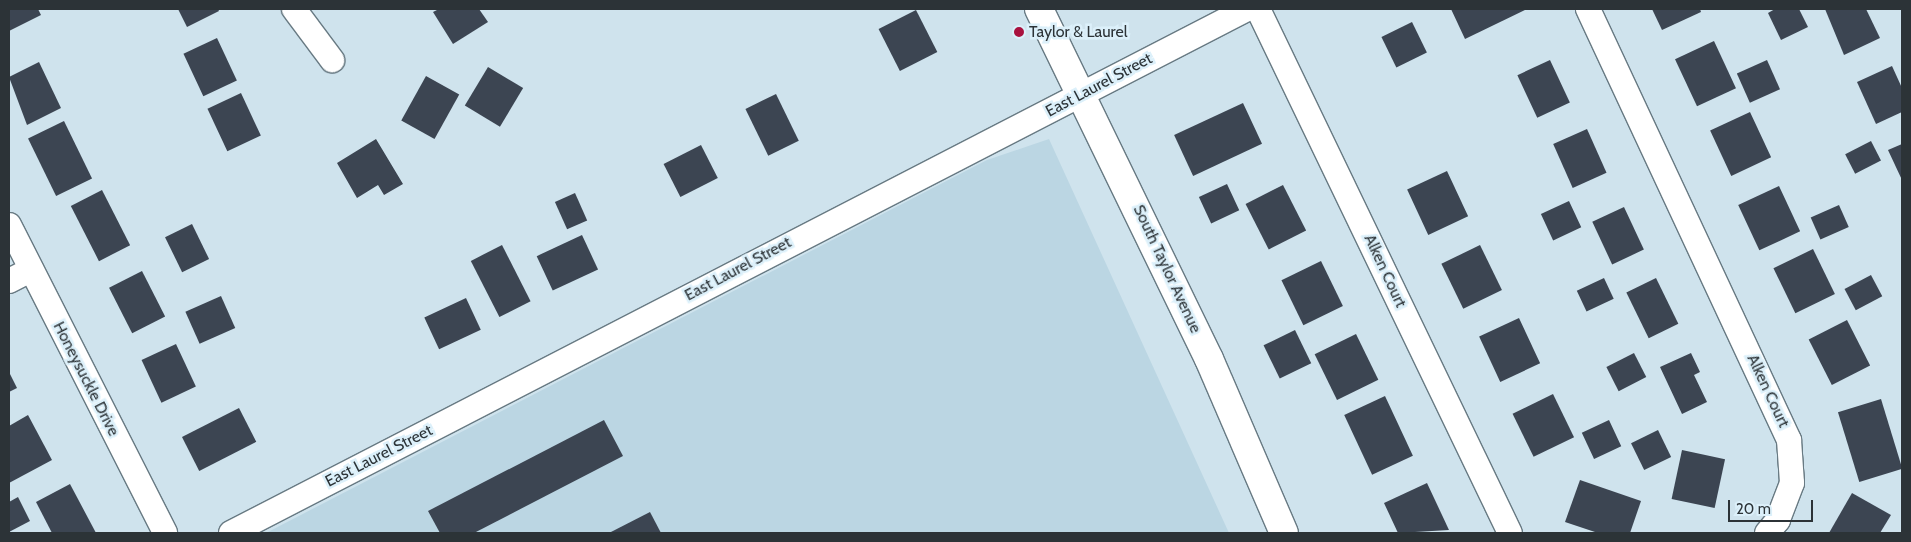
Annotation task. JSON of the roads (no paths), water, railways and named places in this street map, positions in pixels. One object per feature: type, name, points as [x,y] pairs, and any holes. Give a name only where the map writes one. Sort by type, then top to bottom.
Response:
[{"type":"street","points":[[294,9],[332,60]]},
{"type":"street","name":"South Taylor Avenue","points":[[1039,9],[1082,94],[1209,359],[1284,533]]},
{"type":"street","name":"East Laurel Street","points":[[231,533],[1247,9]]},
{"type":"street","name":"Alken Court","points":[[1258,9],[1510,533]]},
{"type":"street","name":"Alken Court","points":[[1588,9],[1789,440],[1792,482],[1778,520],[1767,533]]},
{"type":"street","name":"Honeysuckle Drive","points":[[9,225],[165,533]]},
{"type":"street","points":[[9,281],[31,270]]},
{"type":"place","name":"Taylor & Laurel","points":[[1019,32]]}]
